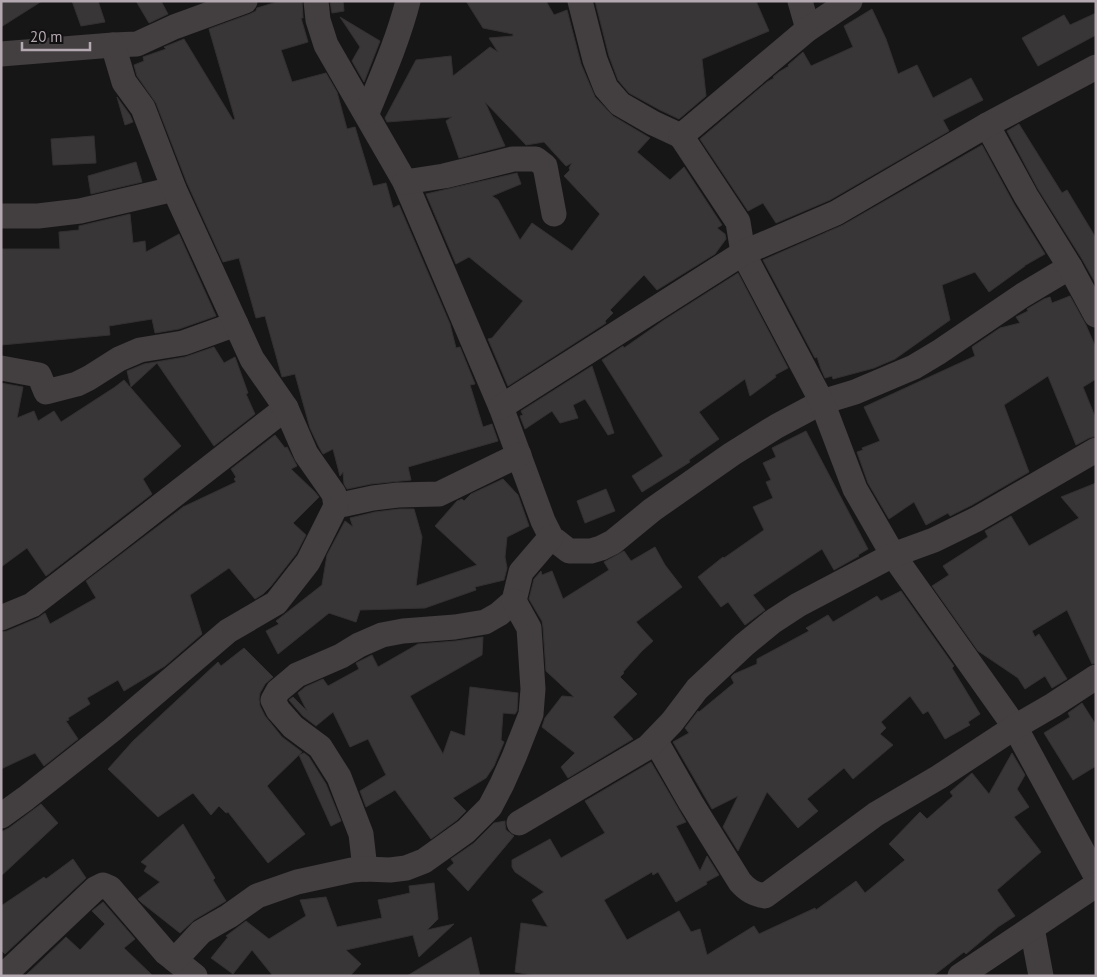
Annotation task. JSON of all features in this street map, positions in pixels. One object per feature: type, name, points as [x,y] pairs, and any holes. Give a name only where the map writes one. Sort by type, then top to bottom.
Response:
[{"type":"street","points":[[1,54],[137,44],[174,27],[245,1]]},
{"type":"street","points":[[316,1],[318,20],[326,45],[405,182],[502,407],[543,521],[551,537],[569,550],[591,551],[613,542],[652,510],[732,454],[777,426],[822,402],[855,392],[914,367],[1070,267]]},
{"type":"street","points":[[366,113],[393,50],[408,1]]},
{"type":"street","points":[[580,1],[595,60],[606,88],[620,104],[681,136],[738,222],[743,253],[822,402],[855,489],[894,555],[1015,727],[1096,876]]},
{"type":"street","points":[[800,1],[808,30]]},
{"type":"street","points":[[681,136],[808,30],[850,1]]},
{"type":"street","points":[[1,816],[112,730],[228,631],[276,603],[308,562],[336,506],[334,494],[306,454],[286,408],[252,359],[174,188],[143,108],[124,82],[113,45]]},
{"type":"street","points":[[502,407],[743,253],[836,213],[987,125],[1096,67]]},
{"type":"street","points":[[987,125],[1026,196],[1070,267],[1096,315]]},
{"type":"street","points":[[405,182],[444,176],[513,158],[536,159],[545,166],[554,214]]},
{"type":"street","points":[[1,216],[38,216],[80,211],[174,188]]},
{"type":"street","points":[[1,368],[39,375],[46,392],[77,384],[119,359],[140,350],[183,343],[236,324]]},
{"type":"street","points":[[1,618],[32,605],[286,408]]},
{"type":"street","points":[[519,823],[648,746],[672,722],[697,689],[744,645],[772,622],[813,597],[894,555],[934,540],[977,519],[1096,450]]},
{"type":"street","points":[[336,506],[398,495],[439,494],[519,455]]},
{"type":"street","points":[[365,868],[361,834],[339,777],[320,748],[293,727],[278,710],[274,700],[278,691],[297,675],[376,638],[403,631],[456,627],[485,622],[499,614],[514,601],[521,572],[551,537]]},
{"type":"street","points":[[175,960],[201,932],[229,916],[257,896],[297,882],[352,870],[365,868],[390,870],[406,868],[424,860],[466,831],[490,807],[514,757],[531,714],[533,689],[529,628],[514,601]]},
{"type":"street","points":[[655,740],[740,882],[755,894],[765,896],[876,814],[939,777],[1096,677]]},
{"type":"street","points":[[4,976],[95,889],[103,885],[110,888],[166,953],[194,976]]},
{"type":"street","points":[[960,976],[1096,885]]},
{"type":"street","points":[[1032,928],[1041,976]]},
{"type":"building","points":[[1,1],[42,1],[1,27]]},
{"type":"building","points":[[72,1],[98,1],[105,22],[81,26]]},
{"type":"building","points":[[136,1],[161,1],[168,14],[149,23]]},
{"type":"building","points":[[280,1],[302,1],[303,18],[301,18],[308,42],[281,50],[292,82],[326,73],[337,92],[347,129],[355,127],[373,186],[386,183],[393,208],[399,205],[450,324],[456,348],[460,347],[475,384],[470,385],[483,427],[492,424],[498,441],[408,467],[411,480],[371,484],[347,489],[344,484],[343,472],[340,476],[333,449],[323,454],[310,428],[295,374],[282,377],[265,316],[256,318],[239,258],[223,262],[187,183],[156,103],[137,76],[134,65],[144,61],[143,57],[166,49],[164,47],[184,39],[233,120],[235,119],[209,29],[250,14],[256,11],[257,8]]},
{"type":"building","points":[[330,1],[343,1],[344,11],[332,13]]},
{"type":"building","points":[[466,1],[546,1],[554,15],[567,10],[581,64],[595,97],[613,116],[650,138],[637,152],[670,180],[684,167],[722,225],[717,228],[725,234],[726,239],[715,254],[657,290],[644,275],[610,310],[613,313],[605,321],[606,323],[508,386],[488,339],[492,338],[523,301],[469,257],[456,264],[426,194],[517,173],[521,184],[492,196],[498,200],[520,240],[532,223],[572,251],[600,214],[564,176],[570,170],[569,168],[572,163],[566,166],[544,142],[526,145],[485,102],[505,146],[459,158],[446,121],[452,117],[387,122],[385,118],[416,60],[451,56],[453,76],[490,47],[498,52],[489,38],[513,36],[513,34],[483,28]]},
{"type":"building","points":[[595,1],[756,1],[769,31],[702,59],[706,96],[679,119],[629,93],[618,80],[609,56]]},
{"type":"building","points":[[872,9],[886,39],[898,74],[917,65],[933,98],[971,78],[983,100],[943,120],[949,131],[830,200],[776,223],[763,203],[748,211],[700,139],[779,72],[789,66],[803,52],[811,66],[853,47],[844,26]]},
{"type":"building","points":[[1096,13],[1096,35],[1038,66],[1022,38],[1064,15],[1070,25]]},
{"type":"building","points":[[340,17],[380,41],[364,82],[352,61],[360,47]]},
{"type":"building","points":[[117,97],[130,115],[133,122],[125,125]]},
{"type":"building","points":[[1019,124],[1062,193],[1067,190],[1096,238],[1096,284],[1038,189],[1007,131]]},
{"type":"building","points":[[94,136],[96,163],[53,165],[51,139]]},
{"type":"building","points":[[982,145],[1014,204],[1045,254],[1024,266],[989,292],[975,272],[942,285],[950,320],[895,359],[874,368],[833,379],[832,376],[825,378],[817,357],[815,358],[763,260],[843,225]]},
{"type":"building","points":[[136,162],[142,182],[91,194],[88,176]]},
{"type":"building","points":[[130,214],[133,243],[145,241],[146,252],[179,234],[216,316],[179,329],[155,333],[152,319],[109,326],[110,335],[1,345],[1,249],[60,249],[59,232],[79,230],[79,226]]},
{"type":"building","points":[[738,273],[788,368],[775,375],[776,377],[750,396],[745,379],[699,412],[719,439],[689,460],[690,462],[642,492],[632,476],[663,456],[602,360],[623,346],[624,348]]},
{"type":"building","points":[[1070,296],[1096,348],[1096,379],[1083,387],[1096,419],[1096,436],[1076,445],[1048,376],[1004,405],[1029,472],[972,505],[950,516],[948,513],[926,525],[914,502],[889,519],[868,483],[857,452],[880,441],[864,407],[975,356],[972,347],[1000,328],[1020,323],[1016,317],[1044,299],[1050,297],[1052,303]]},
{"type":"building","points":[[214,347],[224,363],[235,357],[248,393],[246,394],[255,414],[214,446],[157,363],[131,387],[127,371],[144,364],[185,357]]},
{"type":"building","points":[[592,366],[614,433],[608,435],[585,399],[573,405],[578,418],[560,423],[552,411],[525,429],[520,416],[523,415],[521,411]]},
{"type":"building","points":[[124,380],[181,446],[143,479],[152,494],[46,576],[27,548],[1,567],[1,383],[23,387],[17,418],[34,411],[38,421],[54,411],[61,422]]},
{"type":"building","points":[[806,431],[868,549],[834,570],[822,549],[753,595],[765,610],[745,625],[728,602],[721,607],[698,577],[723,557],[764,530],[753,507],[773,498],[766,482],[771,480],[763,463],[776,457],[772,448]]},
{"type":"building","points":[[275,435],[285,448],[287,447],[297,466],[291,469],[319,497],[293,523],[306,535],[296,554],[271,586],[255,599],[229,568],[190,595],[202,634],[165,666],[124,691],[118,680],[87,698],[90,704],[66,721],[78,739],[44,766],[35,753],[1,769],[1,632],[38,618],[45,613],[50,624],[96,598],[86,581],[183,507],[236,482],[234,479],[236,477],[231,469]]},
{"type":"building","points":[[503,479],[518,495],[529,526],[507,537],[505,557],[507,568],[504,580],[475,587],[476,590],[425,608],[360,610],[356,622],[329,613],[278,654],[266,631],[279,624],[276,621],[322,585],[327,555],[345,521],[353,527],[350,518],[375,512],[414,509],[422,537],[416,586],[477,565],[435,526],[457,501],[462,499],[464,501],[471,494]]},
{"type":"building","points":[[1096,483],[1096,663],[1092,664],[1067,610],[1032,631],[1035,637],[1039,634],[1067,679],[1052,688],[1045,676],[1025,689],[1018,678],[978,651],[932,586],[949,575],[943,566],[988,537],[985,531],[1011,516],[1029,546],[1079,518],[1061,497]]},
{"type":"building","points":[[606,489],[615,511],[585,523],[577,501]]},
{"type":"building","points":[[655,547],[665,565],[682,587],[636,622],[653,641],[620,677],[637,694],[613,717],[633,739],[568,778],[561,767],[575,753],[542,727],[545,718],[562,696],[574,697],[546,671],[542,621],[529,599],[534,579],[541,571],[542,575],[552,571],[563,599],[609,570],[604,562],[624,551],[631,561]]},
{"type":"building","points":[[901,591],[954,666],[952,668],[980,714],[968,722],[970,725],[945,739],[928,711],[923,714],[910,696],[881,722],[886,728],[880,734],[893,745],[853,779],[844,768],[807,799],[818,811],[798,828],[767,792],[738,851],[723,827],[738,796],[712,809],[673,742],[689,733],[685,728],[698,711],[734,683],[731,677],[734,674],[757,664],[757,659],[809,631],[806,628],[828,615],[833,622],[877,596],[881,601]]},
{"type":"building","points":[[483,637],[482,655],[410,696],[443,754],[451,731],[465,736],[470,687],[518,693],[517,711],[515,714],[503,713],[501,740],[504,742],[494,766],[486,778],[453,798],[466,811],[431,839],[395,790],[366,807],[360,791],[386,775],[368,739],[350,747],[333,712],[316,726],[303,716],[289,700],[293,697],[307,711],[298,693],[305,687],[323,679],[328,686],[359,669],[356,663],[372,655],[378,667],[418,644]]},
{"type":"building","points":[[244,648],[273,677],[265,684],[260,693],[260,706],[265,716],[282,737],[302,752],[267,786],[305,834],[268,863],[228,812],[226,813],[219,806],[211,815],[193,793],[158,817],[108,769],[133,741],[218,662],[221,666]]},
{"type":"building","points":[[1082,703],[1096,725],[1096,766],[1073,780],[1044,733],[1070,717],[1068,713]]},
{"type":"building","points":[[304,753],[309,757],[326,784],[341,821],[331,826],[299,755]]},
{"type":"building","points":[[1012,753],[1025,775],[1017,789],[1029,807],[1014,817],[1041,852],[997,890],[1015,916],[998,927],[966,954],[964,952],[933,976],[537,976],[515,972],[521,923],[548,927],[532,900],[544,892],[515,872],[512,867],[512,860],[550,839],[561,858],[605,833],[585,801],[651,762],[686,822],[676,826],[700,871],[707,856],[719,875],[676,902],[658,872],[653,875],[652,872],[604,900],[627,940],[679,911],[691,932],[700,929],[707,955],[754,926],[759,934],[815,908],[816,910],[856,881],[865,893],[905,860],[889,844],[920,812],[927,819],[953,796],[950,792],[972,773],[989,794]]},
{"type":"building","points":[[41,804],[58,823],[1,876],[1,832]]},
{"type":"building","points":[[505,821],[506,830],[514,836],[468,891],[447,869],[454,863],[451,859],[474,843],[494,823]]},
{"type":"building","points":[[183,824],[215,878],[213,880],[226,901],[194,920],[180,933],[138,899],[160,882],[144,871],[147,866],[141,862]]},
{"type":"building","points":[[73,859],[86,878],[5,954],[1,950],[1,906],[44,877],[46,879]]},
{"type":"building","points":[[434,883],[438,919],[427,930],[454,924],[419,957],[413,935],[346,950],[361,964],[350,976],[273,976],[252,950],[233,974],[211,958],[228,937],[226,936],[246,921],[269,939],[306,916],[300,900],[326,897],[337,927],[382,918],[378,900],[410,893],[409,886]]},
{"type":"building","points":[[103,902],[135,939],[124,948],[153,976],[25,976],[66,937],[80,950],[105,924],[92,911]]},
{"type":"building","points":[[471,937],[480,976],[407,976]]}]
